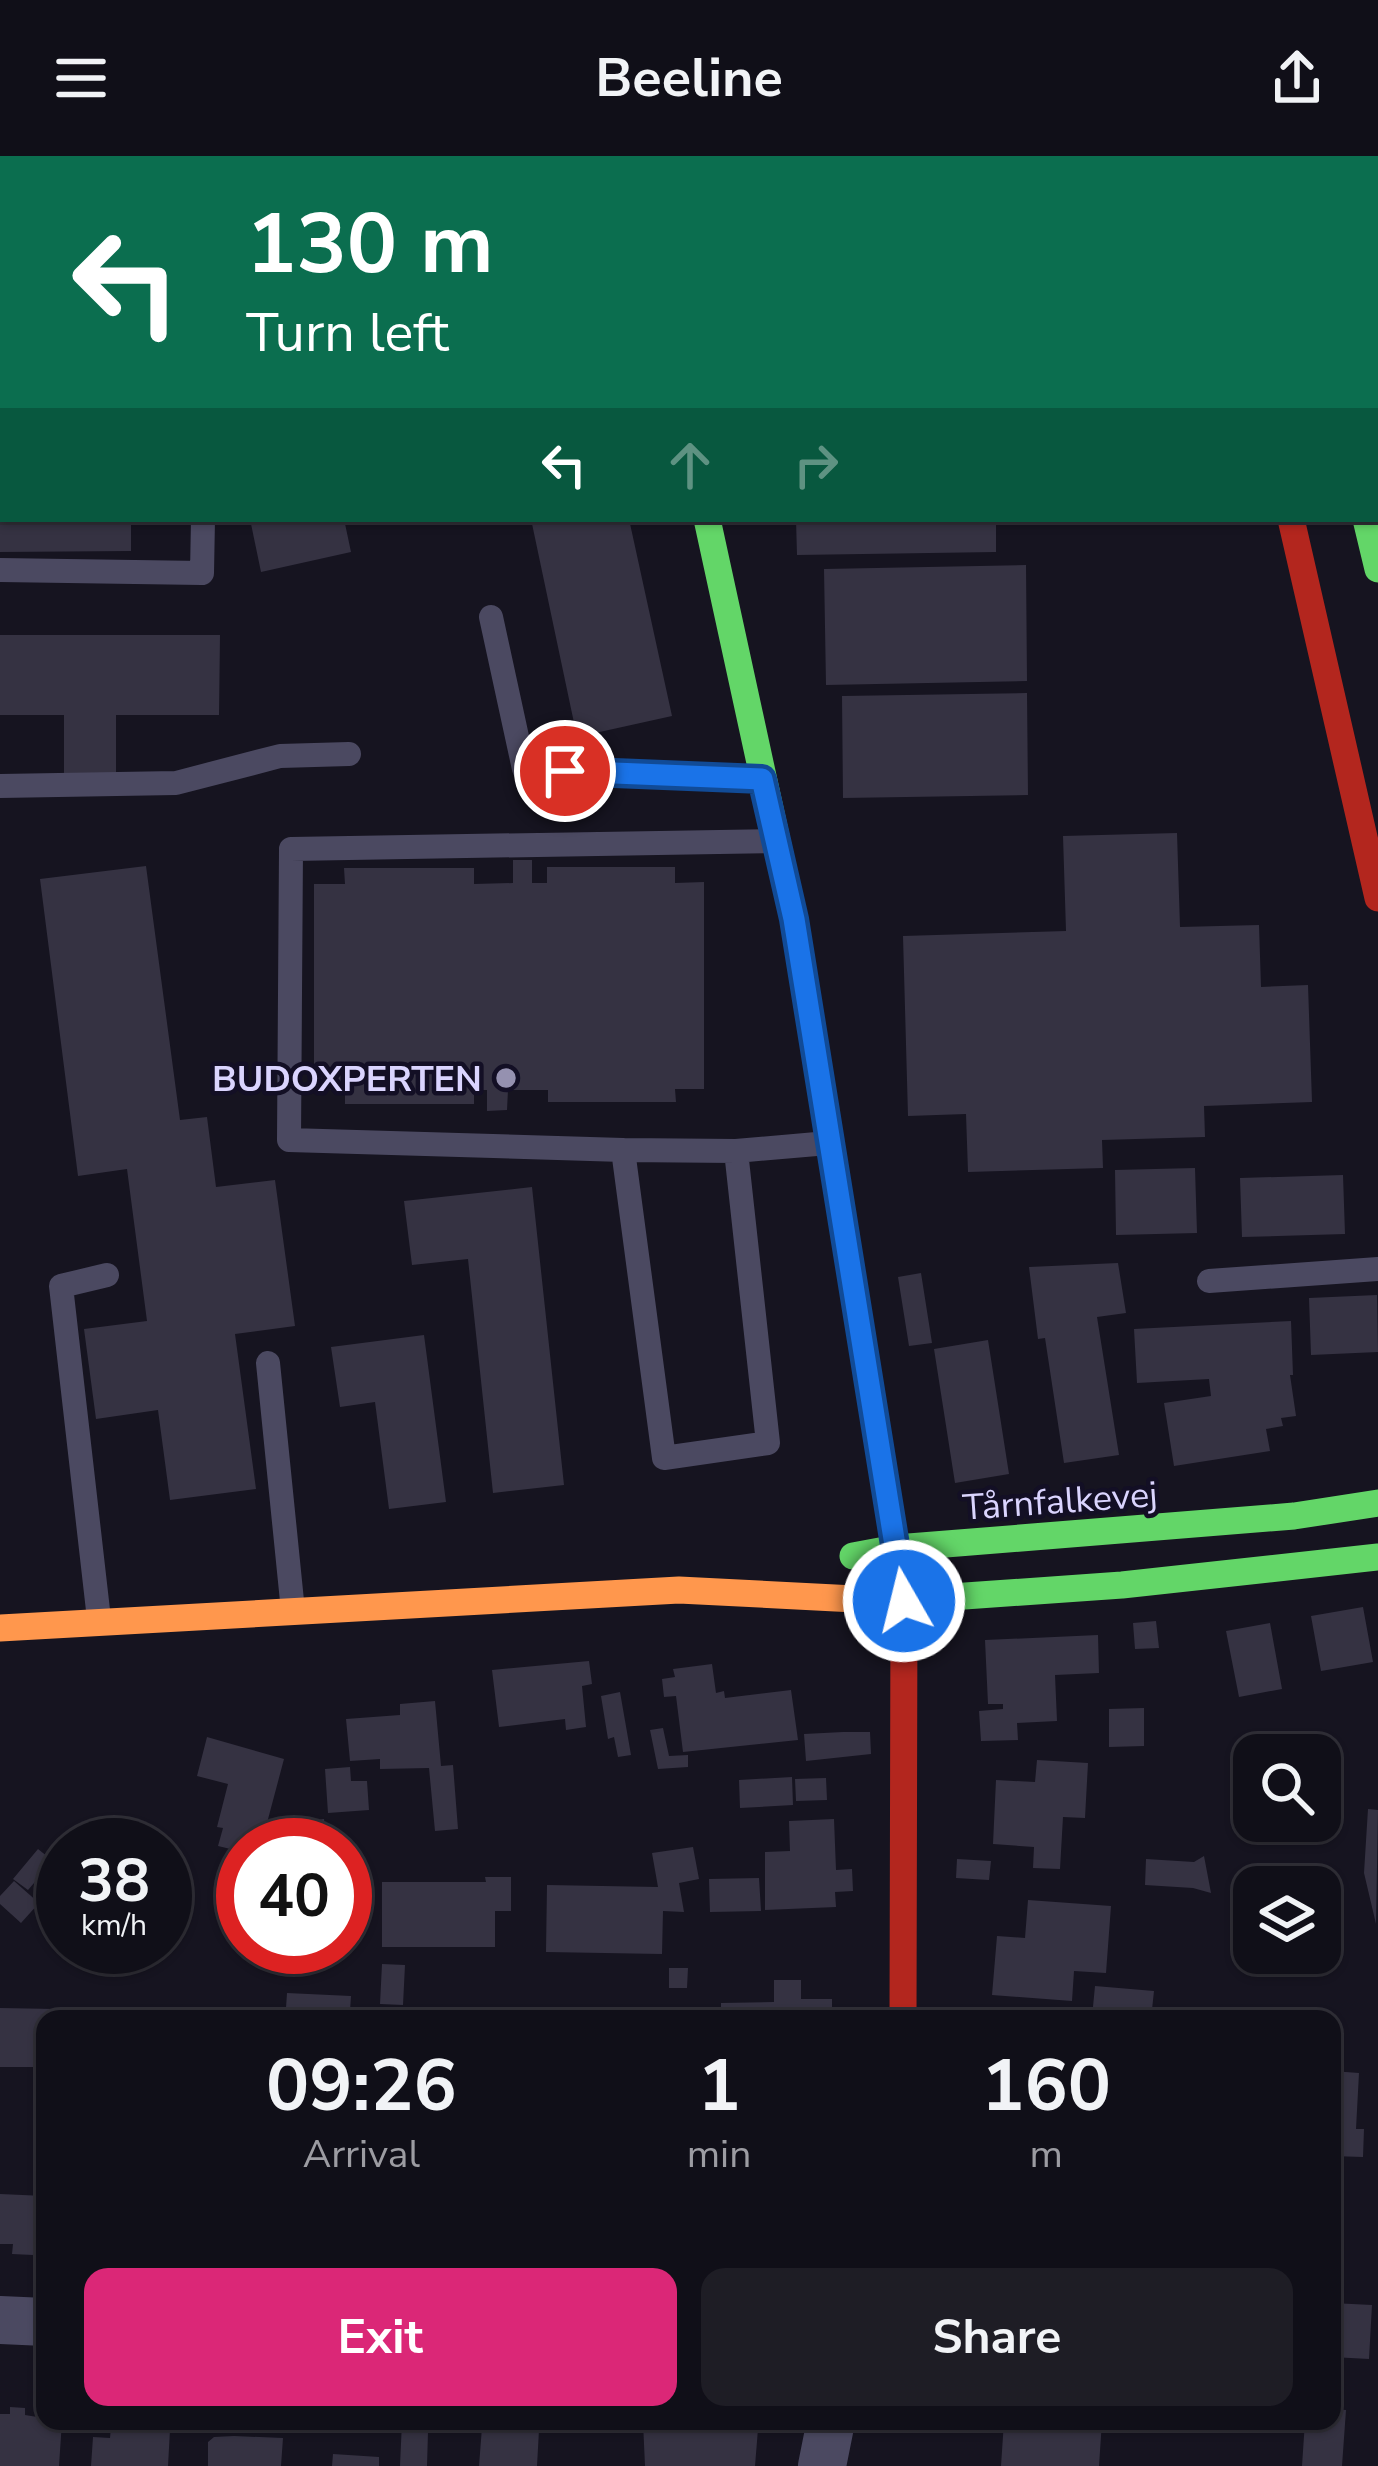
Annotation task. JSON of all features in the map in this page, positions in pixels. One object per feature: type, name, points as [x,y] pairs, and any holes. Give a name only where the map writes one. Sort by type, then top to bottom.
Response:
[{"type":"street","points":[[708,522],[794,919],[904,1601],[904,2010]]},
{"type":"street","points":[[1292,522],[1378,898]]},
{"type":"street","points":[[1367,522],[1378,569]]},
{"type":"street","name":"Tårnfalkevej","points":[[679,1590],[896,1548],[1144,1530],[1378,1503]]},
{"type":"street","name":"Tårnfalkevej","points":[[0,1628],[679,1590],[904,1601],[1122,1586],[1378,1556]]},
{"type":"street","points":[[0,2320],[36,2322]]},
{"type":"street","points":[[822,2466],[829,2430]]},
{"type":"lane","points":[[0,570],[202,573],[203,522]]},
{"type":"lane","points":[[491,617],[524,769],[762,779]]},
{"type":"lane","points":[[0,786],[176,783],[280,756],[349,754]]},
{"type":"lane","points":[[776,841],[291,849],[290,1140],[736,1151],[831,1143]]},
{"type":"lane","points":[[623,1150],[664,1458],[768,1443],[736,1151]]},
{"type":"lane","points":[[1209,1281],[1378,1269]]},
{"type":"lane","points":[[99,1622],[62,1286],[107,1275]]},
{"type":"lane","points":[[268,1363],[293,1612]]},
{"type":"building","points":[[0,522],[131,522],[131,551],[0,552]]},
{"type":"building","points":[[251,522],[345,522],[351,552],[261,572]]},
{"type":"building","points":[[532,522],[630,522],[672,716],[577,737]]},
{"type":"building","points":[[796,522],[996,522],[996,552],[797,555]]},
{"type":"building","points":[[1026,565],[1027,681],[826,685],[824,569]]},
{"type":"building","points":[[0,635],[220,635],[219,715],[116,715],[116,775],[64,775],[64,715],[0,715]]},
{"type":"building","points":[[1027,693],[1028,795],[843,798],[842,696]]},
{"type":"building","points":[[1177,833],[1180,927],[1259,925],[1261,987],[1308,985],[1312,1102],[1204,1106],[1205,1137],[1102,1140],[1103,1168],[968,1172],[966,1114],[908,1116],[903,936],[1066,931],[1063,836]]},
{"type":"building","points":[[513,860],[532,860],[532,883],[547,883],[547,867],[675,867],[675,883],[704,882],[704,1089],[675,1089],[676,1102],[548,1102],[548,1090],[508,1090],[507,1110],[487,1111],[487,1090],[474,1090],[474,1104],[345,1104],[345,1090],[314,1090],[314,884],[345,884],[344,868],[474,868],[474,884],[513,883]]},
{"type":"building","points":[[146,866],[180,1120],[207,1117],[216,1187],[275,1180],[295,1326],[235,1334],[256,1489],[170,1500],[158,1410],[96,1419],[84,1329],[147,1321],[127,1169],[78,1176],[40,879]]},
{"type":"building","points":[[1195,1168],[1197,1233],[1116,1235],[1115,1170]]},
{"type":"building","points":[[1343,1175],[1345,1234],[1242,1237],[1240,1178]]},
{"type":"building","points":[[532,1187],[564,1485],[493,1493],[468,1259],[412,1265],[404,1201]]},
{"type":"building","points":[[1118,1263],[1126,1313],[1097,1317],[1119,1455],[1064,1463],[1045,1338],[1038,1339],[1029,1267]]},
{"type":"building","points":[[921,1273],[932,1343],[909,1346],[898,1277]]},
{"type":"building","points":[[1377,1295],[1378,1352],[1311,1355],[1309,1298]]},
{"type":"building","points":[[1291,1321],[1290,1375],[1296,1416],[1281,1418],[1283,1426],[1266,1429],[1270,1451],[1174,1466],[1164,1403],[1211,1396],[1209,1379],[1137,1383],[1134,1329]]},
{"type":"building","points":[[424,1335],[446,1502],[389,1509],[375,1402],[340,1407],[331,1347]]},
{"type":"building","points":[[988,1340],[1009,1474],[955,1483],[934,1349]]},
{"type":"building","points":[[1363,1607],[1373,1662],[1321,1671],[1311,1616]]},
{"type":"building","points":[[1156,1621],[1159,1648],[1135,1649],[1133,1623]]},
{"type":"building","points":[[1270,1623],[1282,1689],[1239,1697],[1226,1631]]},
{"type":"building","points":[[1098,1635],[1099,1673],[1055,1675],[1057,1721],[1017,1723],[1018,1740],[981,1741],[979,1711],[1003,1709],[1003,1704],[988,1704],[985,1640]]},
{"type":"building","points":[[589,1661],[592,1684],[582,1686],[586,1727],[566,1730],[565,1719],[499,1727],[492,1670]]},
{"type":"building","points":[[712,1664],[716,1693],[724,1691],[725,1698],[791,1690],[798,1740],[683,1752],[676,1696],[664,1697],[662,1679],[675,1677],[673,1669]]},
{"type":"building","points":[[620,1692],[631,1755],[618,1757],[614,1737],[608,1739],[601,1696]]},
{"type":"building","points":[[435,1701],[441,1766],[453,1765],[458,1829],[435,1831],[429,1768],[380,1769],[380,1759],[350,1761],[346,1719],[400,1715],[400,1704]]},
{"type":"building","points":[[1144,1708],[1144,1746],[1109,1747],[1109,1709]]},
{"type":"building","points":[[663,1728],[669,1756],[688,1755],[688,1767],[658,1769],[650,1730]]},
{"type":"building","points":[[870,1732],[871,1754],[806,1761],[804,1734]]},
{"type":"building","points":[[207,1737],[284,1759],[268,1818],[219,1818],[228,1784],[197,1776]]},
{"type":"building","points":[[1037,1760],[1088,1763],[1085,1818],[1063,1817],[1060,1869],[1033,1868],[1034,1847],[993,1844],[996,1780],[1035,1782]]},
{"type":"building","points":[[350,1767],[351,1781],[367,1781],[369,1810],[328,1813],[325,1769]]},
{"type":"building","points":[[792,1777],[793,1805],[740,1808],[739,1780]]},
{"type":"building","points":[[826,1778],[827,1800],[796,1801],[795,1779]]},
{"type":"building","points":[[1368,1809],[1378,1810],[1376,1924],[1364,1873]]},
{"type":"building","points":[[834,1819],[836,1870],[852,1869],[853,1891],[835,1892],[836,1907],[765,1910],[765,1852],[790,1851],[789,1821]]},
{"type":"building","points":[[693,1847],[699,1879],[679,1883],[684,1912],[663,1911],[662,1954],[546,1952],[547,1885],[658,1887],[652,1853]]},
{"type":"building","points":[[36,1851],[36,1881],[28,1890],[13,1879]]},
{"type":"building","points":[[1204,1856],[1211,1893],[1145,1885],[1146,1859],[1194,1862]]},
{"type":"building","points":[[957,1859],[991,1861],[989,1880],[956,1878]]},
{"type":"building","points":[[485,1877],[511,1877],[511,1911],[495,1911],[495,1947],[382,1947],[382,1882],[486,1882]]},
{"type":"building","points":[[759,1878],[761,1911],[710,1912],[709,1879]]},
{"type":"building","points":[[14,1881],[36,1900],[36,1906],[21,1923],[0,1904],[0,1896]]},
{"type":"building","points":[[1028,1900],[1111,1906],[1106,1973],[1074,1971],[1072,2001],[992,1995],[997,1936],[1025,1938]]},
{"type":"building","points":[[382,1964],[405,1965],[403,2005],[380,2004]]},
{"type":"building","points":[[669,1968],[688,1968],[687,1988],[669,1988]]},
{"type":"building","points":[[774,1980],[801,1980],[801,1999],[832,1999],[832,2010],[721,2010],[721,2003],[774,2002]]},
{"type":"building","points":[[1095,1986],[1154,1991],[1152,2010],[1093,2010]]},
{"type":"building","points":[[287,1993],[351,1996],[350,2010],[270,2010],[286,2008]]},
{"type":"building","points":[[0,2008],[111,2010],[36,2010],[36,2067],[0,2067]]},
{"type":"building","points":[[1341,2072],[1359,2073],[1356,2129],[1364,2129],[1363,2157],[1341,2156]]},
{"type":"building","points":[[0,2194],[36,2196],[33,2255],[12,2254],[13,2244],[0,2244]]},
{"type":"building","points":[[1341,2303],[1372,2305],[1369,2359],[1341,2357]]},
{"type":"building","points":[[10,2407],[25,2408],[25,2415],[36,2417],[36,2430],[61,2430],[59,2466],[0,2466],[0,2414],[10,2414]]},
{"type":"building","points":[[1341,2410],[1346,2410],[1342,2466],[1302,2466],[1304,2430],[1341,2430]]},
{"type":"building","points":[[111,2430],[170,2430],[168,2466],[91,2466],[93,2437],[110,2438]]},
{"type":"building","points":[[402,2430],[453,2430],[428,2432],[427,2466],[400,2466]]},
{"type":"building","points":[[482,2430],[539,2430],[537,2466],[479,2466]]},
{"type":"building","points":[[643,2430],[758,2430],[755,2466],[645,2466]]},
{"type":"building","points":[[1003,2430],[1101,2430],[1099,2466],[1001,2466]]},
{"type":"building","points":[[234,2436],[283,2438],[281,2466],[208,2466],[208,2442]]},
{"type":"building","points":[[333,2454],[379,2457],[379,2466],[332,2466]]},
{"type":"traffic: fast","points":[[708,522],[794,919],[847,1248]]},
{"type":"traffic: fast","points":[[1367,522],[1378,569]]},
{"type":"traffic: fast","points":[[853,1556],[896,1548],[1294,1516],[1378,1503]]},
{"type":"traffic: fast","points":[[894,1601],[1122,1585],[1378,1557]]},
{"type":"traffic: slow","points":[[0,1628],[679,1590],[894,1601]]},
{"type":"traffic: jam","points":[[1292,522],[1378,898]]},
{"type":"traffic: jam","points":[[847,1248],[904,1601],[903,2010]]},
{"type":"place","name":"BUDOXPERTEN","points":[[506,1078]]},
{"type":"route","points":[[565,771],[762,779],[794,919],[904,1601]]}]
